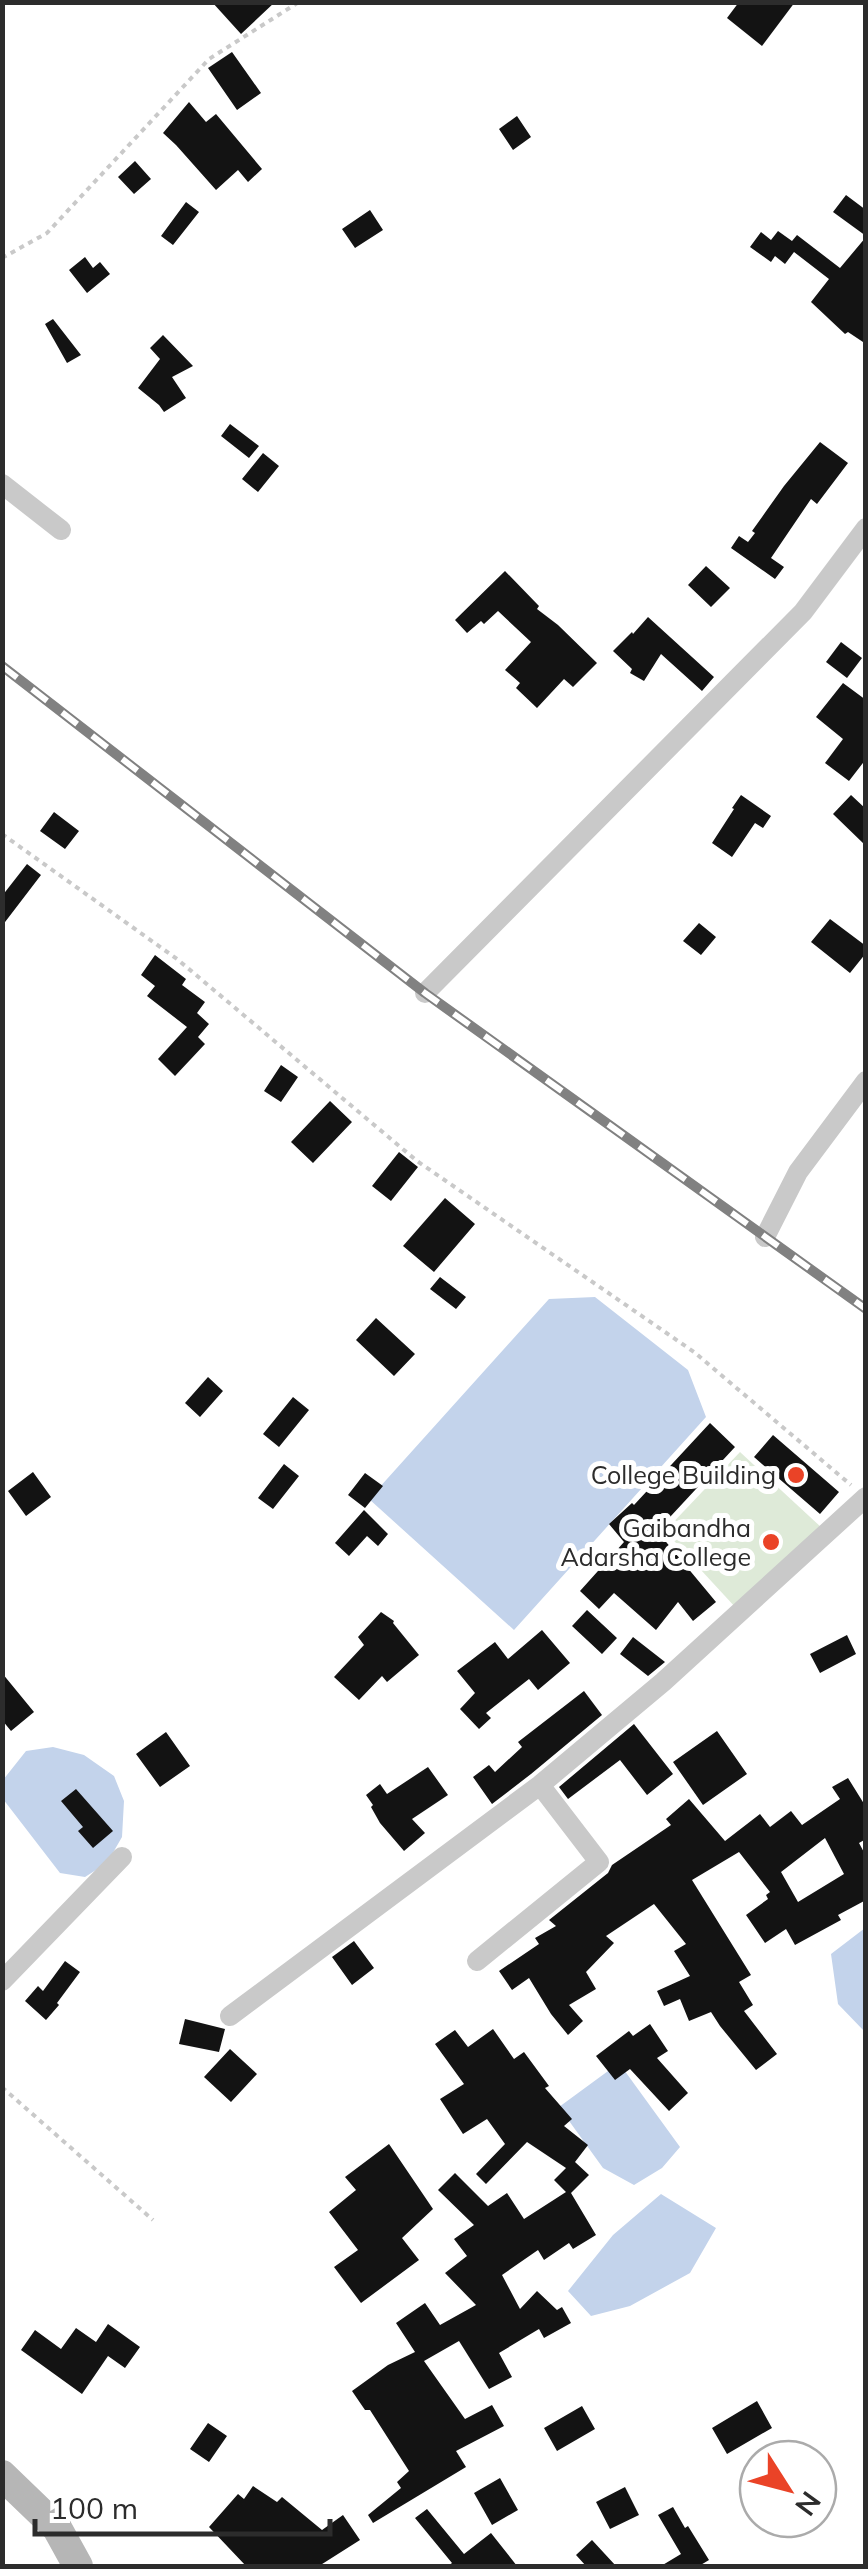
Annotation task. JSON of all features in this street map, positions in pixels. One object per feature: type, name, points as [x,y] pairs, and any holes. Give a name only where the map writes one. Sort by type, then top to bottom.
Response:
[{"type":"main road","points":[[2,2475],[57,2528],[78,2566]]},
{"type":"street","points":[[2,484],[60,530]]},
{"type":"street","points":[[426,992],[803,612],[866,528]]},
{"type":"street","points":[[765,1237],[798,1172],[866,1080]]},
{"type":"street","points":[[230,2016],[540,1785],[663,1682],[861,1493]]},
{"type":"street","points":[[477,1961],[600,1862],[540,1785]]},
{"type":"street","points":[[2,1981],[122,1857]]},
{"type":"path","points":[[2,258],[47,232],[209,58],[299,2]]},
{"type":"path","points":[[2,834],[177,959],[417,1160],[694,1352],[861,1493]]},
{"type":"path","points":[[2,2091],[153,2220]]},
{"type":"green space","points":[[740,1452],[822,1528],[736,1608],[665,1531]]},
{"type":"water","points":[[595,1297],[688,1370],[706,1417],[514,1630],[369,1499],[549,1299]]},
{"type":"water","points":[[53,1747],[84,1755],[114,1776],[124,1801],[122,1837],[107,1863],[85,1877],[60,1873],[3,1799],[3,1780],[26,1751]]},
{"type":"water","points":[[865,1928],[865,2032],[838,2004],[831,1954]]},
{"type":"water","points":[[619,2063],[680,2147],[662,2168],[634,2185],[603,2168],[559,2107]]},
{"type":"water","points":[[661,2194],[716,2228],[690,2273],[630,2306],[591,2316],[568,2291],[613,2235]]},
{"type":"building","points":[[212,2],[275,2],[241,34]]},
{"type":"building","points":[[739,2],[795,2],[762,46],[727,18]]},
{"type":"building","points":[[232,52],[261,93],[237,110],[208,68]]},
{"type":"building","points":[[189,102],[206,122],[216,114],[262,169],[248,182],[238,170],[216,190],[163,133]]},
{"type":"building","points":[[517,116],[531,137],[513,150],[499,129]]},
{"type":"building","points":[[135,161],[151,179],[134,194],[118,177]]},
{"type":"building","points":[[846,195],[866,210],[866,236],[833,212]]},
{"type":"building","points":[[186,202],[199,212],[173,245],[161,236]]},
{"type":"building","points":[[370,210],[383,230],[355,248],[342,229]]},
{"type":"building","points":[[778,231],[792,241],[797,235],[840,268],[866,237],[866,344],[848,332],[845,334],[811,302],[829,279],[794,252],[785,264],[775,256],[771,262],[750,247],[761,232],[771,240]]},
{"type":"building","points":[[85,257],[93,268],[100,262],[110,274],[87,293],[69,270]]},
{"type":"building","points":[[53,319],[81,355],[67,363],[45,324]]},
{"type":"building","points":[[163,335],[193,366],[172,377],[186,398],[164,412],[138,388],[160,359],[150,348]]},
{"type":"building","points":[[230,424],[259,446],[249,458],[221,436]]},
{"type":"building","points":[[820,442],[848,463],[817,504],[811,499],[771,558],[784,567],[775,579],[731,548],[739,536],[748,542],[784,486]]},
{"type":"building","points":[[263,453],[279,466],[258,492],[242,479]]},
{"type":"building","points":[[706,566],[730,588],[711,607],[688,585]]},
{"type":"building","points":[[505,571],[539,606],[537,609],[597,663],[573,687],[564,679],[537,708],[516,688],[520,683],[505,670],[531,642],[498,611],[467,633],[455,620]]},
{"type":"building","points":[[648,617],[714,677],[702,691],[661,654],[644,681],[630,673],[632,669],[613,651]]},
{"type":"building","points":[[841,642],[862,658],[847,678],[826,662]]},
{"type":"building","points":[[843,683],[866,700],[866,759],[849,781],[825,763],[843,739],[816,717]]},
{"type":"building","points":[[741,795],[771,816],[763,828],[755,823],[732,857],[712,843]]},
{"type":"building","points":[[851,795],[866,809],[866,846],[833,814]]},
{"type":"building","points":[[54,812],[79,831],[65,849],[40,831]]},
{"type":"building","points":[[27,864],[41,875],[2,926],[2,896]]},
{"type":"building","points":[[830,919],[866,946],[866,953],[850,973],[811,942]]},
{"type":"building","points":[[699,923],[716,937],[701,955],[683,941]]},
{"type":"building","points":[[155,955],[186,979],[182,985],[205,1002],[197,1013],[209,1024],[198,1037],[205,1044],[175,1076],[158,1059],[187,1027],[147,996],[155,986],[141,975]]},
{"type":"building","points":[[281,1065],[298,1077],[281,1102],[264,1091]]},
{"type":"building","points":[[330,1101],[352,1122],[313,1163],[291,1142]]},
{"type":"building","points":[[399,1152],[418,1167],[391,1201],[372,1186]]},
{"type":"building","points":[[445,1198],[475,1224],[434,1272],[403,1246]]},
{"type":"building","points":[[440,1277],[466,1297],[456,1309],[430,1289]]},
{"type":"building","points":[[376,1318],[415,1354],[394,1376],[356,1340]]},
{"type":"building","points":[[208,1377],[223,1391],[200,1417],[185,1403]]},
{"type":"building","points":[[293,1397],[309,1410],[279,1447],[263,1434]]},
{"type":"building","points":[[710,1423],[735,1447],[657,1531],[716,1602],[693,1621],[678,1602],[656,1630],[614,1593],[599,1609],[580,1591],[624,1542],[609,1524],[634,1505]]},
{"type":"building","name":"College Building","points":[[773,1435],[839,1492],[820,1514],[754,1457]]},
{"type":"building","points":[[284,1464],[299,1476],[273,1509],[258,1498]]},
{"type":"building","points":[[33,1472],[51,1497],[26,1516],[8,1491]]},
{"type":"building","points":[[365,1473],[383,1486],[365,1508],[348,1495]]},
{"type":"building","points":[[364,1510],[388,1534],[378,1546],[367,1536],[349,1556],[335,1543]]},
{"type":"building","points":[[587,1610],[617,1638],[602,1654],[572,1626]]},
{"type":"building","points":[[381,1612],[394,1621],[419,1655],[387,1682],[382,1676],[359,1700],[334,1677],[364,1645],[358,1637]]},
{"type":"building","points":[[542,1630],[570,1663],[538,1690],[529,1679],[486,1713],[491,1718],[479,1729],[460,1709],[475,1693],[457,1671],[495,1642],[508,1659]]},
{"type":"building","points":[[847,1635],[856,1654],[820,1673],[810,1654]]},
{"type":"building","points":[[633,1637],[665,1662],[648,1676],[620,1654]]},
{"type":"building","points":[[2,1673],[34,1712],[11,1731],[2,1720]]},
{"type":"building","points":[[584,1691],[602,1715],[492,1804],[473,1777],[489,1765],[495,1772],[522,1747],[518,1742]]},
{"type":"building","points":[[634,1724],[673,1774],[647,1795],[620,1760],[568,1799],[559,1787]]},
{"type":"building","points":[[717,1731],[747,1774],[703,1805],[673,1762]]},
{"type":"building","points":[[166,1732],[190,1766],[160,1787],[136,1754]]},
{"type":"building","points":[[428,1767],[448,1795],[412,1819],[425,1833],[404,1851],[380,1823],[366,1795],[380,1784],[387,1794]]},
{"type":"building","points":[[848,1778],[866,1807],[866,1839],[859,1843],[866,1856],[866,1900],[838,1915],[841,1920],[795,1945],[786,1929],[765,1943],[746,1915],[768,1899],[766,1895],[770,1892],[739,1852],[692,1880],[751,1975],[739,1982],[753,2005],[744,2011],[777,2054],[756,2070],[711,2012],[689,2021],[680,1999],[664,2006],[657,1991],[690,1976],[674,1951],[686,1944],[654,1904],[606,1936],[614,1943],[586,1972],[596,1989],[569,2005],[583,2021],[568,2035],[529,1978],[512,1990],[499,1971],[539,1944],[535,1938],[556,1926],[549,1920],[608,1873],[612,1865],[671,1825],[666,1819],[689,1799],[725,1841],[760,1814],[770,1827],[791,1811],[802,1825],[840,1799],[832,1787]],"holes":[[[825,1838],[844,1874],[798,1902],[781,1872]]]},
{"type":"building","points":[[76,1789],[113,1831],[93,1848],[78,1831],[83,1827],[61,1801]]},
{"type":"building","points":[[354,1941],[374,1968],[352,1985],[332,1957]]},
{"type":"building","points":[[65,1961],[80,1972],[46,2020],[25,2001],[38,1986],[43,1991]]},
{"type":"building","points":[[185,2019],[225,2029],[219,2052],[179,2044]]},
{"type":"building","points":[[650,2024],[668,2051],[657,2058],[688,2093],[669,2111],[630,2069],[615,2080],[596,2056],[629,2031],[633,2036]]},
{"type":"building","points":[[493,2029],[514,2059],[524,2052],[549,2086],[545,2088],[572,2119],[564,2126],[588,2145],[575,2162],[589,2175],[571,2193],[596,2235],[573,2249],[569,2243],[544,2260],[538,2250],[502,2275],[520,2309],[537,2291],[557,2310],[562,2307],[571,2323],[544,2338],[539,2329],[499,2353],[512,2377],[489,2389],[459,2341],[424,2361],[465,2419],[492,2405],[504,2426],[456,2451],[466,2467],[373,2523],[368,2515],[401,2488],[397,2482],[409,2471],[370,2410],[365,2410],[352,2391],[388,2365],[415,2352],[396,2323],[425,2303],[440,2325],[476,2305],[445,2273],[467,2256],[454,2239],[474,2225],[438,2190],[455,2173],[488,2206],[507,2193],[524,2219],[566,2192],[554,2180],[566,2168],[527,2142],[486,2184],[476,2174],[505,2144],[487,2119],[463,2134],[440,2099],[464,2084],[435,2044],[455,2030],[468,2047]]},
{"type":"building","points":[[230,2049],[257,2074],[231,2102],[204,2077]]},
{"type":"building","points":[[389,2144],[433,2209],[402,2238],[419,2260],[361,2303],[334,2267],[358,2250],[329,2212],[356,2190],[345,2177]]},
{"type":"building","points":[[108,2324],[140,2347],[125,2368],[108,2356],[82,2394],[21,2350],[35,2330],[61,2349],[76,2328],[96,2342]]},
{"type":"building","points":[[757,2401],[772,2428],[753,2439],[738,2439],[738,2448],[727,2454],[712,2428]]},
{"type":"building","points":[[582,2406],[595,2429],[557,2451],[544,2428]]},
{"type":"building","points":[[208,2423],[227,2436],[209,2462],[190,2449]]},
{"type":"building","points":[[500,2478],[518,2510],[492,2525],[474,2493]]},
{"type":"building","points":[[253,2486],[277,2502],[282,2497],[322,2530],[343,2515],[360,2540],[319,2566],[246,2566],[209,2527],[238,2494],[244,2499]]},
{"type":"building","points":[[625,2487],[639,2515],[610,2529],[596,2502]]},
{"type":"building","points":[[673,2507],[709,2560],[699,2566],[661,2566],[681,2554],[658,2515]]},
{"type":"building","points":[[427,2509],[464,2554],[491,2533],[517,2566],[448,2566],[452,2563],[415,2518]]},
{"type":"building","points":[[592,2540],[616,2566],[586,2566],[576,2555]]},
{"type":"railway","points":[[2,666],[425,993],[866,1309]]},
{"type":"place","name":"College Building","points":[[796,1475]]},
{"type":"place","name":"Gaibandha Adarsha College","points":[[771,1542]]}]
